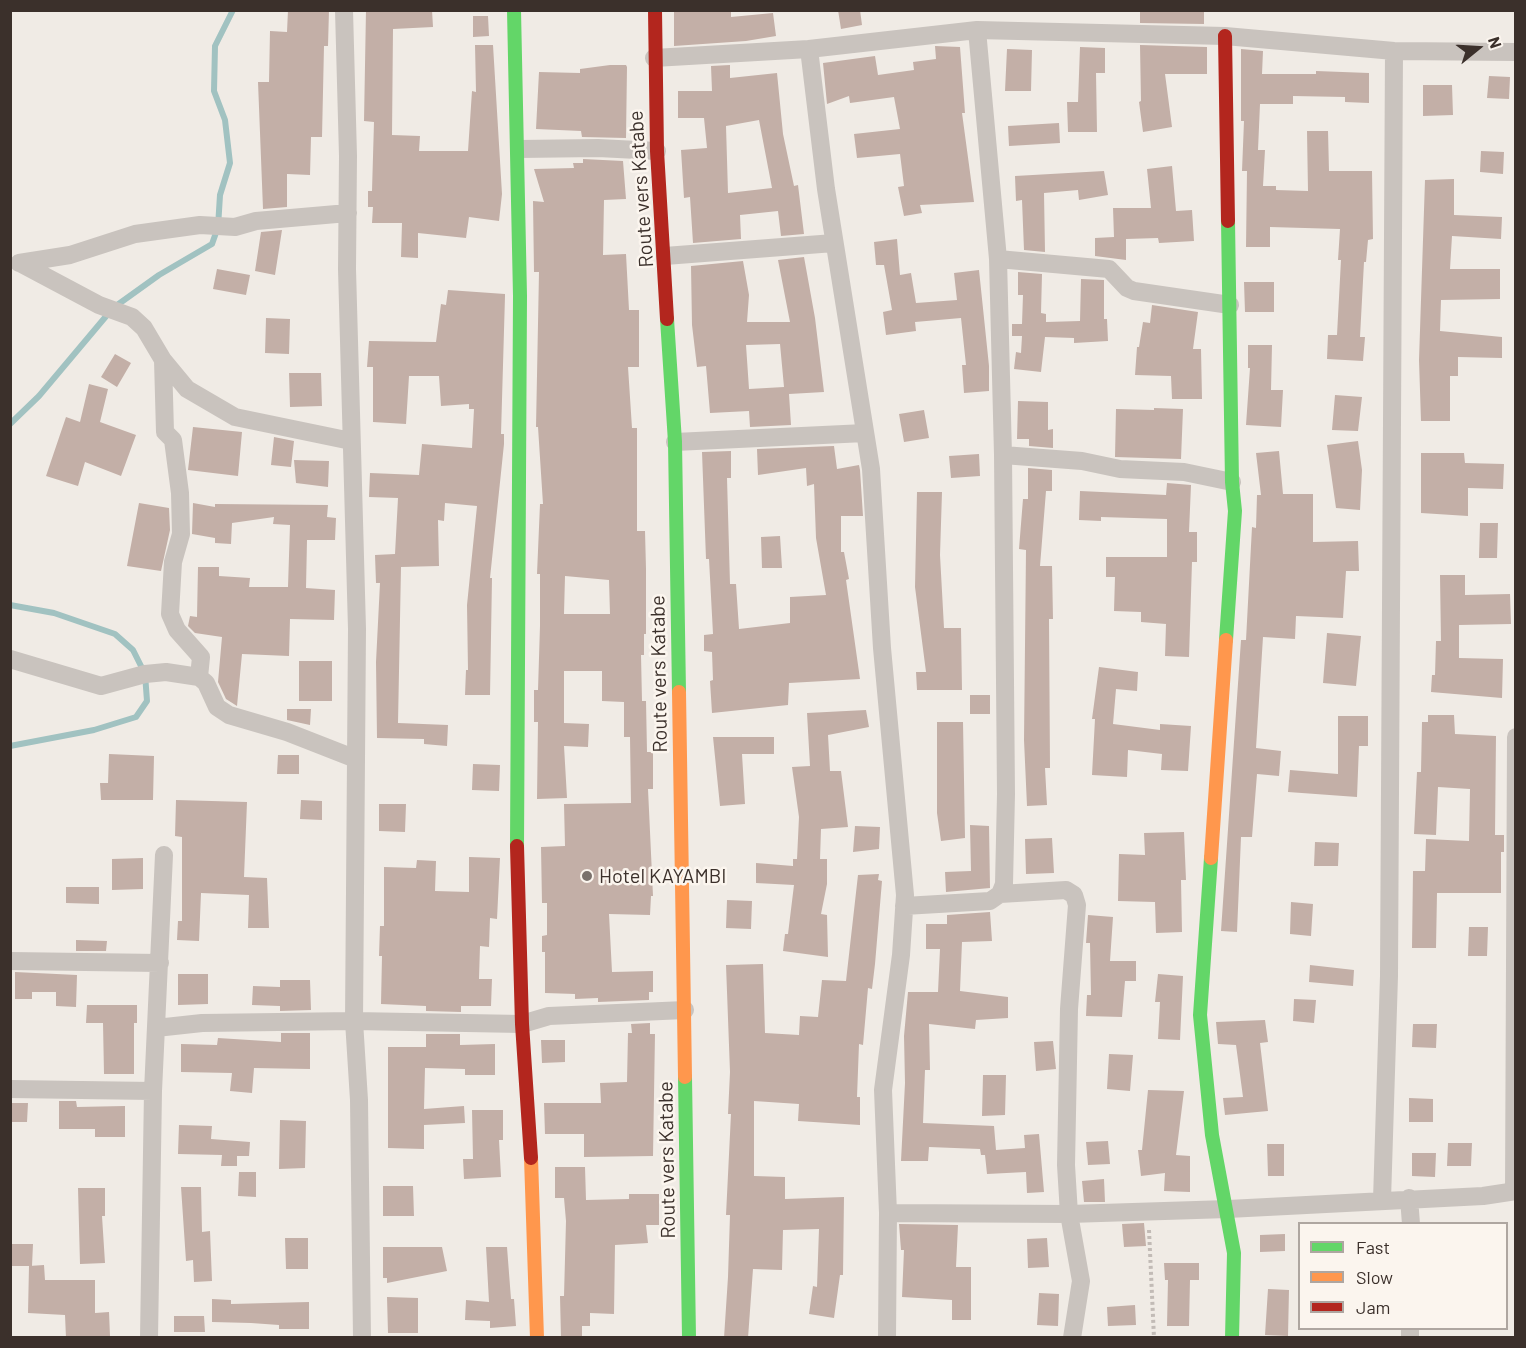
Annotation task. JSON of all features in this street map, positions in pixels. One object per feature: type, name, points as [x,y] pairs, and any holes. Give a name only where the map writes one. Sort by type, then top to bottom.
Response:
[{"type":"street","points":[[344,10],[351,441],[357,629],[354,1021],[360,1100],[362,1338]]},
{"type":"street","points":[[514,10],[519,149],[517,905],[522,1024],[529,1099],[537,1338]]},
{"type":"street","name":"Route vers Katabe","points":[[655,10],[657,151],[675,442],[688,1338]]},
{"type":"street","points":[[654,58],[809,49],[977,30],[1225,36],[1394,51],[1515,52]]},
{"type":"street","points":[[977,30],[998,260],[1003,455],[1006,794],[1004,884],[1000,894]]},
{"type":"street","points":[[1225,36],[1232,482],[1235,511],[1200,1015],[1212,1135],[1228,1209],[1234,1253],[1232,1338]]},
{"type":"street","points":[[809,49],[834,243],[871,469],[882,648],[896,784],[904,906],[901,955],[883,1090],[888,1213],[887,1338]]},
{"type":"street","points":[[1382,1200],[1389,976],[1394,51]]},
{"type":"street","points":[[519,149],[598,148],[657,151]]},
{"type":"street","points":[[15,264],[70,255],[135,234],[200,225],[235,227],[256,221],[348,213]]},
{"type":"street","points":[[665,256],[834,243]]},
{"type":"street","points":[[998,260],[1109,269],[1127,288],[1134,291],[1230,305]]},
{"type":"street","points":[[15,264],[99,305],[132,317],[144,328],[163,360],[187,389],[235,417],[351,441]]},
{"type":"street","points":[[163,360],[165,432],[172,440],[180,493],[181,534],[173,562],[170,614],[177,630],[201,657],[199,677]]},
{"type":"street","points":[[675,442],[865,433]]},
{"type":"street","points":[[1003,455],[1082,461],[1120,469],[1184,472],[1232,482]]},
{"type":"street","points":[[10,659],[101,686],[145,674],[166,672],[199,677],[206,683],[218,707],[229,716],[287,732],[356,759]]},
{"type":"street","points":[[888,1213],[1069,1214],[1228,1209],[1483,1196],[1515,1191],[1515,737]]},
{"type":"street","points":[[149,1338],[153,1091],[160,963],[160,902],[164,855]]},
{"type":"street","points":[[904,906],[990,901],[1000,894],[1066,890],[1074,896],[1077,905],[1068,1055],[1066,1165],[1069,1214],[1080,1264],[1081,1281],[1072,1338]]},
{"type":"street","points":[[10,961],[160,963]]},
{"type":"street","points":[[156,1028],[202,1023],[354,1021],[522,1024],[549,1016],[685,1010]]},
{"type":"street","points":[[10,1089],[153,1091]]},
{"type":"street","points":[[1409,1198],[1411,1222]]},
{"type":"path","points":[[1147,1211],[1154,1338]]},
{"type":"building","points":[[288,10],[329,10],[328,46],[324,46],[322,137],[311,137],[310,175],[287,174],[287,207],[263,209],[258,82],[269,82],[270,31],[287,32]]},
{"type":"building","points":[[366,10],[432,10],[433,27],[393,29],[392,135],[420,136],[419,151],[468,151],[472,91],[476,92],[475,45],[493,45],[502,194],[499,221],[469,217],[466,238],[418,233],[418,258],[401,257],[402,223],[372,223],[373,207],[368,207],[368,191],[372,191],[374,122],[364,121]]},
{"type":"building","points":[[674,10],[731,10],[731,17],[773,13],[776,36],[746,41],[674,46]]},
{"type":"building","points":[[838,10],[860,10],[862,25],[841,29]]},
{"type":"building","points":[[1140,10],[1204,10],[1204,24],[1140,23]]},
{"type":"building","points":[[473,16],[488,16],[489,36],[473,37]]},
{"type":"building","points":[[1140,45],[1207,47],[1207,74],[1165,74],[1172,127],[1143,132],[1139,102],[1141,101]]},
{"type":"building","points":[[935,46],[960,47],[965,113],[962,113],[974,202],[920,205],[922,213],[904,216],[898,187],[904,186],[900,154],[857,158],[854,134],[900,129],[894,97],[850,103],[849,96],[827,104],[823,63],[875,56],[878,75],[914,70],[913,62],[936,59]]},
{"type":"building","points":[[1080,47],[1105,48],[1105,73],[1096,73],[1097,132],[1068,132],[1067,102],[1078,102]]},
{"type":"building","points":[[1007,49],[1032,50],[1031,91],[1005,91]]},
{"type":"building","points":[[1241,49],[1263,51],[1262,74],[1316,74],[1316,71],[1369,73],[1369,103],[1345,102],[1345,97],[1293,96],[1293,104],[1260,104],[1258,150],[1265,150],[1263,186],[1276,186],[1276,190],[1308,191],[1307,131],[1328,131],[1329,171],[1372,171],[1373,239],[1368,240],[1366,262],[1364,262],[1360,337],[1365,337],[1363,361],[1327,359],[1328,335],[1337,335],[1341,260],[1338,260],[1340,229],[1270,227],[1270,247],[1246,247],[1247,171],[1242,171],[1244,121],[1241,121]]},
{"type":"building","points":[[626,65],[627,67],[626,138],[582,137],[581,131],[536,129],[539,72],[580,73],[580,69]]},
{"type":"building","points":[[730,65],[730,78],[777,73],[783,134],[794,186],[798,185],[804,234],[781,236],[778,211],[740,215],[741,239],[693,243],[690,197],[684,198],[681,150],[707,148],[704,118],[678,118],[678,91],[712,91],[711,66]],"holes":[[[759,120],[772,188],[728,193],[726,126]]]},
{"type":"building","points":[[1489,76],[1510,77],[1509,99],[1487,98]]},
{"type":"building","points":[[1423,85],[1452,85],[1453,115],[1423,116]]},
{"type":"building","points":[[1059,123],[1060,143],[1009,146],[1008,126]]},
{"type":"building","points":[[1481,151],[1504,152],[1503,174],[1480,172]]},
{"type":"building","points":[[583,159],[623,161],[626,199],[604,200],[603,255],[626,254],[629,310],[639,310],[639,367],[628,367],[632,428],[637,428],[637,531],[645,531],[646,634],[644,634],[644,655],[641,655],[642,701],[646,701],[647,752],[653,752],[653,789],[648,789],[653,896],[651,896],[650,915],[609,914],[612,972],[653,971],[653,992],[649,992],[649,1000],[598,1002],[598,998],[575,999],[575,994],[545,993],[545,952],[542,952],[542,936],[547,935],[547,903],[542,903],[541,847],[565,846],[564,804],[631,803],[630,737],[624,737],[624,702],[602,701],[602,671],[564,671],[564,723],[589,724],[588,747],[564,746],[567,798],[537,799],[538,722],[534,722],[534,690],[538,690],[540,574],[537,574],[540,504],[543,504],[538,427],[536,427],[539,272],[534,272],[533,201],[544,202],[534,169],[574,168],[573,163],[583,163]],"holes":[[[565,576],[609,580],[610,614],[564,614]]]},
{"type":"building","points":[[1172,166],[1176,211],[1192,210],[1194,241],[1159,243],[1158,238],[1126,239],[1126,260],[1095,256],[1095,238],[1114,237],[1113,208],[1151,208],[1147,169]]},
{"type":"building","points":[[1104,171],[1108,195],[1079,200],[1078,190],[1044,193],[1045,252],[1024,250],[1022,200],[1016,201],[1015,176]]},
{"type":"building","points":[[1454,179],[1454,215],[1502,217],[1501,239],[1452,236],[1450,269],[1500,269],[1500,299],[1441,300],[1440,331],[1502,337],[1502,358],[1458,357],[1458,376],[1450,376],[1450,421],[1421,421],[1419,360],[1425,180]]},
{"type":"building","points":[[282,230],[275,275],[255,271],[261,232]]},
{"type":"building","points":[[897,239],[900,275],[911,273],[916,303],[957,300],[954,273],[979,270],[989,366],[989,391],[964,393],[962,365],[966,365],[961,318],[915,322],[916,331],[886,335],[883,312],[892,310],[884,265],[876,265],[874,242]]},
{"type":"building","points":[[804,257],[815,318],[824,392],[789,394],[791,425],[750,427],[749,411],[710,413],[706,366],[697,367],[692,325],[691,266],[743,261],[749,295],[747,322],[790,322],[778,260]],"holes":[[[780,344],[784,387],[749,389],[746,345]]]},
{"type":"building","points":[[217,269],[250,275],[246,295],[213,289]]},
{"type":"building","points":[[1018,272],[1042,274],[1041,313],[1046,314],[1046,322],[1080,321],[1081,279],[1104,280],[1104,319],[1107,319],[1108,341],[1074,343],[1074,338],[1045,337],[1041,372],[1014,369],[1016,352],[1021,353],[1022,336],[1012,336],[1012,324],[1022,324],[1023,295],[1018,295]]},
{"type":"building","points":[[1244,282],[1274,282],[1274,312],[1245,312]]},
{"type":"building","points":[[448,290],[505,294],[505,296],[501,434],[504,434],[504,444],[490,578],[492,578],[490,695],[465,695],[466,670],[468,670],[467,605],[477,506],[445,503],[444,521],[438,520],[439,566],[401,567],[398,723],[448,725],[447,746],[424,744],[424,739],[377,738],[376,662],[380,583],[376,583],[375,555],[395,554],[398,498],[369,497],[370,473],[419,475],[422,444],[472,448],[474,409],[469,409],[469,404],[441,406],[439,376],[409,376],[406,424],[373,422],[373,367],[367,367],[369,341],[436,342],[441,304],[446,305]]},
{"type":"building","points":[[1152,305],[1198,312],[1193,349],[1201,349],[1202,399],[1172,399],[1171,376],[1135,375],[1137,347],[1139,347],[1143,322],[1150,323]]},
{"type":"building","points":[[266,318],[290,319],[289,354],[265,353]]},
{"type":"building","points":[[1248,345],[1272,345],[1271,390],[1283,390],[1281,427],[1246,425],[1250,368],[1248,368]]},
{"type":"building","points":[[115,354],[131,363],[117,387],[101,377]]},
{"type":"building","points":[[289,373],[321,373],[322,406],[290,407]]},
{"type":"building","points":[[89,384],[108,389],[100,422],[136,435],[121,476],[85,462],[78,486],[46,476],[66,417],[80,422]]},
{"type":"building","points":[[1335,395],[1362,397],[1358,431],[1332,430]]},
{"type":"building","points":[[1018,401],[1048,402],[1048,430],[1053,429],[1053,448],[1029,446],[1029,439],[1017,439]]},
{"type":"building","points":[[1154,408],[1183,409],[1181,459],[1115,457],[1116,409],[1154,410]]},
{"type":"building","points":[[924,410],[929,438],[904,442],[899,414]]},
{"type":"building","points":[[193,427],[242,432],[238,476],[188,470]]},
{"type":"building","points":[[274,437],[294,441],[291,467],[271,465]]},
{"type":"building","points":[[1358,441],[1362,470],[1360,510],[1336,508],[1327,445]]},
{"type":"building","points":[[834,446],[837,469],[859,465],[860,470],[863,516],[841,516],[841,552],[844,552],[849,579],[846,580],[860,679],[789,683],[788,705],[712,713],[710,681],[713,680],[712,652],[704,651],[704,635],[713,634],[709,559],[706,559],[702,452],[731,451],[731,478],[727,478],[730,584],[736,584],[739,629],[790,623],[790,597],[826,595],[816,538],[814,484],[807,486],[806,468],[758,475],[757,449]]},
{"type":"building","points":[[1279,451],[1283,494],[1313,494],[1313,542],[1358,541],[1359,571],[1346,571],[1343,618],[1296,616],[1295,639],[1263,637],[1256,748],[1281,751],[1279,776],[1257,774],[1252,837],[1241,837],[1237,932],[1221,931],[1241,640],[1246,640],[1252,527],[1256,528],[1257,495],[1261,495],[1256,453]]},
{"type":"building","points":[[1421,453],[1464,453],[1465,463],[1504,464],[1503,489],[1468,488],[1468,516],[1421,513]]},
{"type":"building","points":[[979,454],[980,476],[951,478],[949,456]]},
{"type":"building","points":[[294,460],[329,461],[328,487],[296,483]]},
{"type":"building","points":[[1028,468],[1052,470],[1052,491],[1046,491],[1040,566],[1052,566],[1053,619],[1049,619],[1050,768],[1045,768],[1047,805],[1027,806],[1024,740],[1026,550],[1019,549],[1023,499],[1028,499]]},
{"type":"building","points":[[1167,483],[1191,485],[1189,532],[1197,532],[1197,562],[1192,562],[1189,657],[1165,656],[1166,624],[1141,622],[1141,612],[1114,611],[1115,577],[1106,577],[1106,557],[1167,557],[1167,519],[1101,517],[1101,521],[1079,520],[1080,491],[1166,495]]},
{"type":"building","points":[[917,492],[942,492],[940,555],[944,628],[961,628],[962,690],[917,690],[916,672],[926,672],[915,587]]},
{"type":"building","points":[[139,503],[169,508],[170,530],[161,571],[127,566]]},
{"type":"building","points":[[193,503],[215,507],[215,504],[328,505],[327,517],[336,518],[335,540],[307,540],[306,588],[335,590],[334,620],[290,619],[289,656],[242,654],[237,706],[226,699],[218,682],[222,637],[195,633],[188,626],[190,616],[197,617],[198,567],[219,567],[219,576],[250,578],[249,587],[288,587],[290,525],[273,524],[274,517],[232,523],[231,544],[215,543],[215,538],[192,534]]},
{"type":"building","points":[[1480,523],[1498,523],[1497,558],[1479,558]]},
{"type":"building","points":[[780,536],[782,568],[762,568],[761,537]]},
{"type":"building","points":[[1440,575],[1465,575],[1465,595],[1510,594],[1511,624],[1459,625],[1459,658],[1503,659],[1502,698],[1431,692],[1432,675],[1435,675],[1436,641],[1441,641]]},
{"type":"building","points":[[1327,633],[1361,636],[1356,686],[1323,683]]},
{"type":"building","points":[[299,661],[332,661],[332,701],[299,701]]},
{"type":"building","points":[[1099,667],[1138,672],[1137,691],[1116,689],[1113,724],[1160,730],[1160,724],[1191,726],[1188,771],[1161,770],[1162,754],[1128,750],[1127,777],[1092,775],[1095,719],[1092,719]]},
{"type":"building","points":[[970,695],[990,695],[990,714],[970,714]]},
{"type":"building","points":[[287,709],[311,709],[310,725],[287,720]]},
{"type":"building","points":[[866,710],[869,727],[828,735],[830,771],[841,771],[848,827],[821,829],[820,859],[827,859],[827,884],[821,914],[827,915],[828,957],[783,951],[785,934],[788,934],[794,885],[756,883],[756,863],[793,866],[793,859],[797,859],[799,817],[792,767],[810,766],[807,713]]},
{"type":"building","points":[[1428,715],[1454,715],[1455,734],[1496,736],[1495,835],[1504,835],[1504,852],[1501,852],[1501,893],[1437,893],[1436,948],[1412,948],[1413,871],[1425,871],[1426,839],[1469,841],[1470,789],[1438,787],[1436,835],[1414,834],[1417,772],[1421,772],[1422,722],[1428,722]]},
{"type":"building","points":[[1338,716],[1368,716],[1368,746],[1359,746],[1357,797],[1288,792],[1290,770],[1338,774]]},
{"type":"building","points":[[937,722],[963,722],[965,838],[941,841],[937,813]]},
{"type":"building","points":[[713,737],[774,737],[774,754],[742,754],[745,804],[720,806]]},
{"type":"building","points":[[109,754],[154,756],[153,800],[101,800],[100,783],[108,783]]},
{"type":"building","points":[[278,755],[299,755],[299,774],[277,774]]},
{"type":"building","points":[[473,764],[500,765],[499,791],[472,790]]},
{"type":"building","points":[[176,800],[247,802],[244,877],[267,878],[269,928],[248,928],[249,895],[201,893],[199,941],[177,940],[178,921],[182,921],[182,837],[175,836]]},
{"type":"building","points":[[301,800],[322,801],[322,820],[300,819]]},
{"type":"building","points":[[379,804],[406,804],[405,832],[379,831]]},
{"type":"building","points":[[970,825],[989,826],[990,888],[946,892],[945,872],[971,871]]},
{"type":"building","points":[[855,826],[880,827],[879,849],[853,852]]},
{"type":"building","points":[[1184,832],[1186,880],[1181,880],[1182,932],[1156,933],[1155,902],[1118,901],[1119,854],[1145,855],[1144,833]]},
{"type":"building","points":[[1052,838],[1054,873],[1026,874],[1025,839]]},
{"type":"building","points":[[1315,842],[1339,843],[1338,866],[1314,866]]},
{"type":"building","points":[[469,857],[500,858],[497,919],[490,918],[489,947],[480,946],[479,979],[492,979],[491,1006],[461,1006],[461,1012],[426,1011],[426,1006],[381,1004],[382,956],[379,956],[380,926],[384,926],[384,867],[416,868],[417,860],[436,861],[435,891],[469,892]]},
{"type":"building","points":[[143,858],[143,889],[112,890],[112,859]]},
{"type":"building","points":[[879,874],[878,880],[882,881],[875,964],[872,989],[868,988],[863,1045],[859,1044],[857,1097],[860,1097],[860,1125],[798,1121],[799,1104],[754,1101],[754,1176],[785,1177],[785,1199],[844,1197],[843,1275],[840,1275],[834,1318],[809,1314],[813,1286],[817,1287],[819,1229],[783,1230],[782,1270],[753,1269],[748,1338],[724,1338],[730,1215],[726,1215],[731,1114],[728,1114],[730,1072],[726,965],[763,964],[765,1033],[799,1035],[800,1016],[818,1017],[822,980],[846,981],[858,875]]},
{"type":"building","points":[[66,887],[99,887],[99,904],[66,903]]},
{"type":"building","points":[[727,900],[752,901],[751,929],[726,928]]},
{"type":"building","points":[[1291,902],[1313,904],[1311,936],[1290,934]]},
{"type":"building","points":[[990,912],[992,941],[962,942],[960,991],[1008,997],[1008,1018],[976,1020],[975,1029],[929,1024],[930,1070],[925,1070],[923,1123],[994,1126],[996,1150],[1025,1148],[1024,1135],[1039,1134],[1044,1192],[1027,1193],[1026,1172],[987,1174],[985,1155],[981,1155],[980,1149],[929,1147],[928,1161],[901,1161],[905,1083],[904,1036],[908,992],[938,992],[940,949],[926,949],[926,924],[947,924],[947,915]]},
{"type":"building","points":[[1088,915],[1113,917],[1110,961],[1136,961],[1136,981],[1125,981],[1122,1017],[1086,1016],[1087,995],[1091,995],[1090,943],[1086,943]]},
{"type":"building","points":[[1469,927],[1488,927],[1487,956],[1468,956]]},
{"type":"building","points":[[76,940],[107,941],[106,951],[76,951]]},
{"type":"building","points":[[1310,965],[1354,970],[1353,986],[1309,982]]},
{"type":"building","points":[[15,972],[77,975],[76,1007],[56,1006],[56,992],[32,992],[32,999],[15,999]]},
{"type":"building","points":[[178,974],[208,974],[208,1004],[178,1005]]},
{"type":"building","points":[[1158,974],[1183,976],[1180,1040],[1158,1039],[1160,1002],[1155,1002]]},
{"type":"building","points":[[280,980],[310,980],[311,1010],[280,1011],[280,1006],[252,1005],[253,986],[280,987]]},
{"type":"building","points":[[1294,999],[1316,1000],[1314,1023],[1293,1021]]},
{"type":"building","points":[[87,1005],[137,1005],[137,1023],[134,1023],[134,1074],[104,1074],[103,1023],[86,1023]]},
{"type":"building","points":[[1265,1020],[1268,1042],[1260,1043],[1268,1111],[1225,1115],[1223,1098],[1243,1097],[1236,1045],[1218,1044],[1216,1022]]},
{"type":"building","points":[[650,1023],[650,1034],[655,1034],[653,1156],[584,1157],[584,1134],[545,1134],[544,1103],[601,1103],[600,1083],[627,1082],[628,1033],[632,1033],[631,1024]]},
{"type":"building","points":[[1413,1024],[1437,1024],[1436,1048],[1412,1047]]},
{"type":"building","points":[[281,1033],[310,1033],[310,1069],[254,1068],[252,1093],[230,1091],[232,1073],[181,1072],[181,1044],[217,1045],[218,1038],[281,1042]]},
{"type":"building","points":[[426,1034],[460,1034],[460,1045],[495,1044],[495,1075],[465,1075],[465,1069],[425,1068],[424,1109],[464,1106],[465,1123],[424,1125],[424,1149],[388,1148],[388,1047],[426,1047]]},
{"type":"building","points":[[541,1040],[565,1040],[565,1062],[542,1063]]},
{"type":"building","points":[[1053,1041],[1056,1069],[1036,1071],[1034,1042]]},
{"type":"building","points":[[1109,1054],[1133,1055],[1130,1091],[1107,1089]]},
{"type":"building","points":[[983,1075],[1006,1075],[1005,1115],[982,1116]]},
{"type":"building","points":[[1148,1090],[1184,1091],[1176,1155],[1190,1156],[1190,1192],[1164,1191],[1165,1173],[1141,1176],[1138,1150],[1142,1150]]},
{"type":"building","points":[[1409,1098],[1433,1099],[1433,1122],[1409,1122]]},
{"type":"building","points":[[59,1101],[76,1101],[77,1107],[125,1106],[125,1137],[95,1137],[95,1129],[59,1129]]},
{"type":"building","points":[[10,1103],[28,1103],[27,1122],[10,1122]]},
{"type":"building","points":[[472,1110],[503,1110],[503,1140],[499,1140],[501,1177],[464,1179],[463,1159],[473,1159]]},
{"type":"building","points":[[280,1120],[306,1121],[305,1168],[279,1169]]},
{"type":"building","points":[[179,1125],[212,1126],[211,1139],[250,1142],[249,1156],[237,1156],[237,1166],[221,1166],[222,1155],[178,1154]]},
{"type":"building","points":[[1108,1141],[1110,1164],[1088,1165],[1086,1142]]},
{"type":"building","points":[[1448,1143],[1472,1143],[1471,1166],[1447,1166]]},
{"type":"building","points":[[1267,1144],[1284,1144],[1284,1176],[1268,1176]]},
{"type":"building","points":[[1412,1153],[1436,1153],[1435,1177],[1412,1176]]},
{"type":"building","points":[[555,1167],[585,1167],[586,1200],[629,1199],[629,1194],[659,1194],[659,1225],[646,1225],[648,1243],[615,1245],[614,1314],[590,1313],[590,1326],[582,1326],[582,1338],[561,1338],[560,1296],[564,1296],[566,1221],[564,1198],[555,1198]]},
{"type":"building","points":[[239,1172],[256,1172],[256,1197],[238,1196]]},
{"type":"building","points":[[1104,1179],[1105,1202],[1084,1202],[1082,1181]]},
{"type":"building","points":[[383,1186],[413,1186],[414,1216],[383,1216]]},
{"type":"building","points":[[181,1187],[201,1187],[202,1232],[210,1231],[212,1281],[194,1282],[193,1260],[186,1261]]},
{"type":"building","points":[[78,1188],[105,1188],[105,1216],[102,1216],[105,1263],[80,1264]]},
{"type":"building","points":[[1144,1223],[1146,1246],[1124,1247],[1122,1224]]},
{"type":"building","points":[[899,1224],[958,1225],[956,1267],[971,1267],[971,1320],[952,1320],[952,1300],[902,1297],[904,1250],[901,1250]]},
{"type":"building","points":[[1285,1234],[1285,1251],[1260,1252],[1260,1235]]},
{"type":"building","points":[[285,1238],[308,1238],[308,1269],[286,1269]]},
{"type":"building","points":[[1047,1238],[1049,1267],[1028,1268],[1027,1239]]},
{"type":"building","points":[[10,1244],[33,1244],[32,1266],[10,1266]]},
{"type":"building","points":[[383,1247],[442,1247],[447,1271],[387,1283],[387,1278],[383,1278]]},
{"type":"building","points":[[486,1247],[507,1247],[511,1299],[514,1299],[516,1326],[490,1328],[490,1321],[465,1320],[466,1300],[489,1302]]},
{"type":"building","points":[[1164,1263],[1199,1263],[1199,1280],[1190,1280],[1189,1326],[1167,1326],[1168,1280],[1165,1280]]},
{"type":"building","points":[[44,1265],[45,1280],[95,1280],[95,1313],[109,1312],[110,1336],[66,1338],[65,1315],[28,1313],[29,1266]]},
{"type":"building","points":[[1268,1289],[1289,1290],[1288,1336],[1265,1335]]},
{"type":"building","points":[[1039,1293],[1059,1294],[1058,1326],[1037,1325]]},
{"type":"building","points":[[387,1297],[418,1298],[418,1333],[388,1333]]},
{"type":"building","points":[[212,1299],[231,1300],[231,1304],[309,1302],[309,1329],[279,1329],[279,1325],[212,1322]]},
{"type":"building","points":[[1135,1305],[1136,1325],[1108,1326],[1107,1307]]},
{"type":"building","points":[[174,1316],[204,1316],[205,1332],[174,1332]]},
{"type":"waterway","points":[[10,424],[39,396],[113,308],[159,275],[212,244],[218,227],[220,195],[230,163],[225,120],[214,91],[215,46],[233,10]]},
{"type":"waterway","points":[[10,605],[54,613],[115,634],[133,650],[145,674],[147,701],[136,717],[94,730],[10,746]]},
{"type":"traffic: fast","points":[[514,10],[520,296],[517,846]]},
{"type":"traffic: fast","points":[[1226,640],[1235,511],[1232,482],[1228,221]]},
{"type":"traffic: fast","points":[[667,319],[675,442],[679,692]]},
{"type":"traffic: fast","points":[[1211,858],[1200,1015],[1212,1135],[1234,1253],[1232,1338]]},
{"type":"traffic: fast","points":[[685,1077],[689,1338]]},
{"type":"traffic: slow","points":[[1211,858],[1226,640]]},
{"type":"traffic: slow","points":[[679,692],[685,1077]]},
{"type":"traffic: slow","points":[[531,1158],[537,1338]]},
{"type":"traffic: jam","points":[[655,10],[657,151],[667,319]]},
{"type":"traffic: jam","points":[[1225,36],[1228,221]]},
{"type":"traffic: jam","points":[[517,846],[522,1024],[531,1158]]},
{"type":"place","name":"Hotel KAYAMBI","points":[[587,876]]}]
